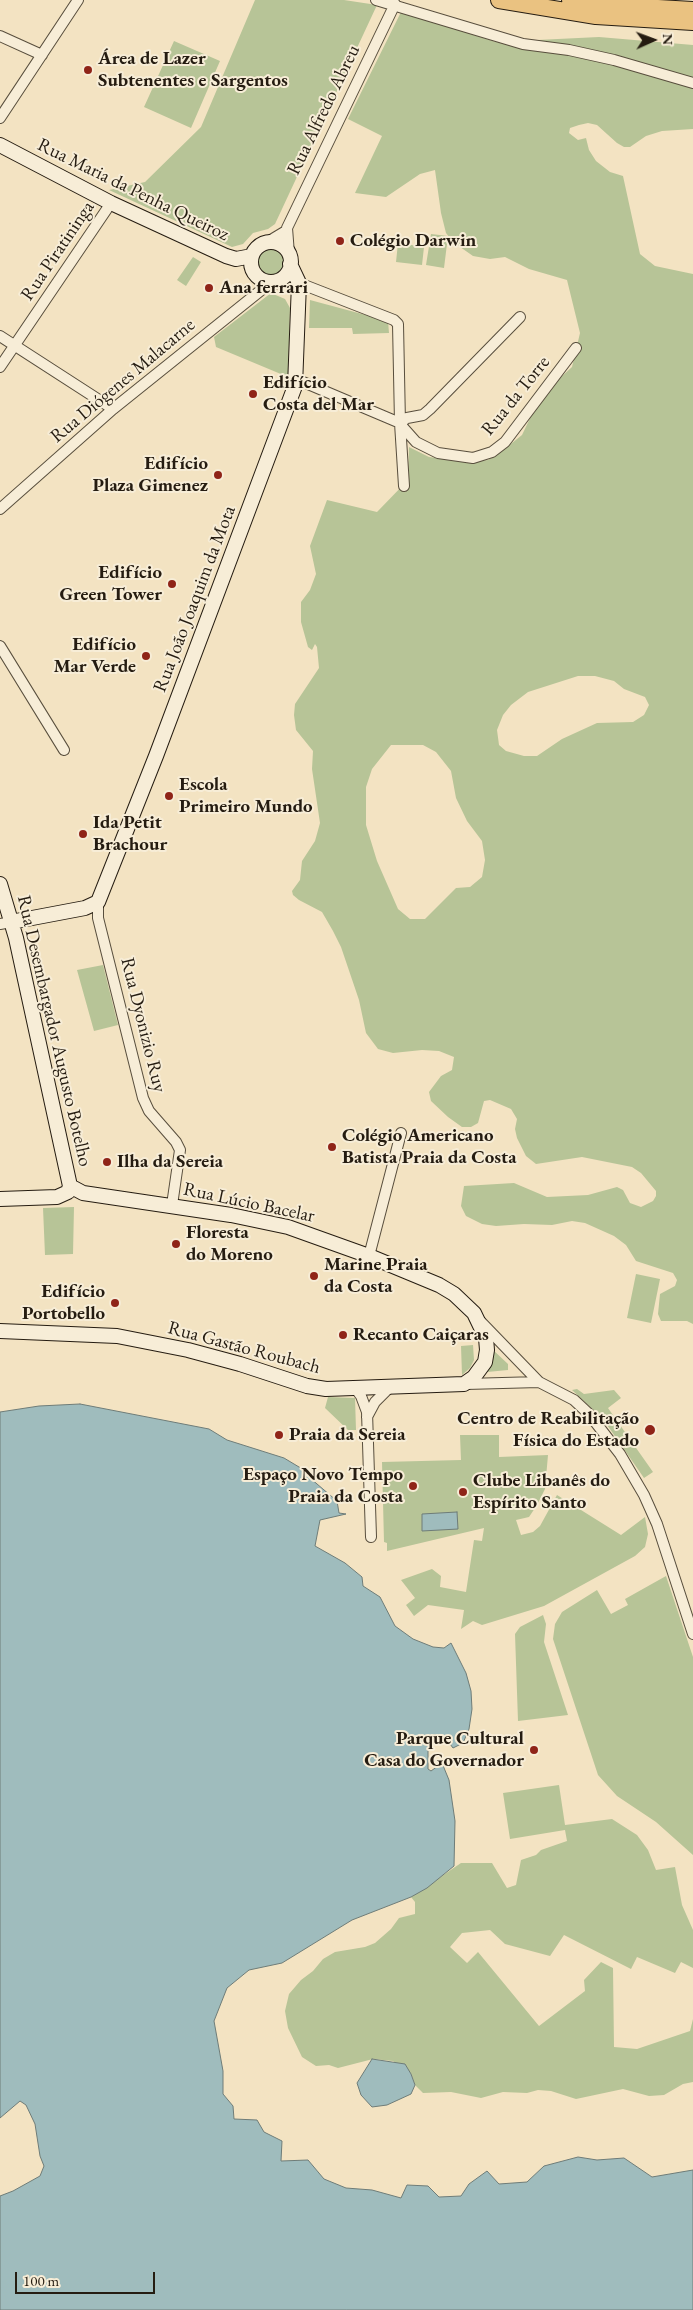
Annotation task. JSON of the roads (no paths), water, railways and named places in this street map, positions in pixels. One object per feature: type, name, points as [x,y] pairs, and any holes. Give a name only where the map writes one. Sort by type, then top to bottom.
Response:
[{"type":"main road","points":[[499,0],[596,16],[693,22]]},
{"type":"main road","points":[[570,0],[623,6],[693,10]]},
{"type":"street","points":[[0,118],[78,0]]},
{"type":"street","points":[[376,0],[395,4],[523,44],[605,58],[693,83]]},
{"type":"street","name":"Rua Alfredo Abreu","points":[[286,231],[395,4]]},
{"type":"street","points":[[0,36],[42,55]]},
{"type":"street","name":"Rua Maria da Penha Queiroz","points":[[0,145],[111,203],[226,256],[236,259],[252,256]]},
{"type":"street","name":"Rua Piratininga","points":[[0,367],[111,203]]},
{"type":"street","points":[[286,231],[290,259],[299,283],[298,304],[286,289],[256,276],[251,264],[255,250],[286,231]]},
{"type":"street","points":[[266,243],[280,244],[290,259],[286,276],[270,283]]},
{"type":"street","name":"Rua Diógenes Malacarne","points":[[0,509],[113,409],[270,283]]},
{"type":"street","points":[[299,283],[394,320],[398,324],[400,330],[400,423],[404,486]]},
{"type":"street","name":"Rua João Joaquim da Mota","points":[[98,902],[253,501],[296,379],[298,304]]},
{"type":"street","points":[[400,423],[407,418],[423,415],[430,409],[520,317]]},
{"type":"street","points":[[0,336],[113,409]]},
{"type":"street","name":"Rua da Torre","points":[[400,423],[416,442],[438,453],[468,458],[485,455],[505,442],[576,348]]},
{"type":"street","points":[[296,379],[400,423]]},
{"type":"street","points":[[0,646],[64,750]]},
{"type":"street","name":"Rua Desembargador Augusto Botelho","points":[[0,884],[6,923],[70,1186]]},
{"type":"street","points":[[6,923],[85,908],[98,902]]},
{"type":"street","name":"Rua Dyonizio Ruy","points":[[98,902],[98,918],[143,1098],[149,1111],[176,1142],[180,1150],[172,1205]]},
{"type":"street","points":[[369,1256],[401,1133]]},
{"type":"street","points":[[0,1199],[57,1197],[68,1192],[70,1186]]},
{"type":"street","name":"Rua Lúcio Bacelar","points":[[70,1186],[83,1193],[172,1205],[288,1227],[369,1256],[448,1289],[474,1313],[539,1382]]},
{"type":"street","points":[[464,1384],[478,1373],[487,1356],[486,1338],[474,1313]]},
{"type":"street","name":"Rua Gastão Roubach","points":[[0,1331],[117,1336],[207,1355],[314,1388],[539,1382]]},
{"type":"street","points":[[539,1382],[574,1400],[585,1410],[629,1467],[654,1517],[690,1617],[693,1634]]},
{"type":"street","points":[[367,1417],[376,1402],[390,1387]]},
{"type":"street","points":[[355,1388],[364,1401],[367,1417],[371,1537]]},
{"type":"water","points":[[80,1404],[209,1429],[227,1440],[284,1458],[304,1470],[310,1478],[337,1501],[339,1513],[346,1514],[320,1520],[315,1546],[345,1563],[362,1577],[363,1586],[380,1597],[395,1626],[413,1639],[433,1647],[444,1648],[451,1643],[466,1673],[471,1691],[472,1709],[469,1729],[463,1743],[453,1748],[444,1736],[433,1735],[428,1750],[428,1769],[431,1771],[442,1763],[449,1780],[455,1821],[454,1866],[427,1888],[411,1897],[352,1920],[282,1963],[249,1970],[227,1988],[214,2021],[223,2071],[223,2094],[233,2106],[234,2119],[257,2120],[264,2132],[282,2141],[281,2161],[308,2160],[324,2179],[346,2188],[372,2190],[401,2198],[407,2185],[428,2186],[439,2197],[461,2196],[469,2184],[487,2171],[499,2184],[527,2182],[544,2166],[578,2157],[597,2160],[624,2158],[652,2177],[693,2170],[693,2310],[0,2310],[0,2196],[40,2176],[44,2166],[40,2156],[35,2124],[26,2105],[20,2101],[0,2118],[0,1412],[39,1406]]},
{"type":"water","points":[[457,1512],[458,1529],[422,1531],[422,1514]]},
{"type":"water","points":[[372,2059],[405,2064],[415,2085],[411,2094],[387,2105],[372,2107],[361,2095],[357,2083]]},
{"type":"place","name":"Área de Lazer Subtenentes e Sargentos","points":[[88,70]]},
{"type":"place","name":"Colégio Darwin","points":[[340,241]]},
{"type":"place","name":"Ana ferrari","points":[[209,288]]},
{"type":"place","name":"Edifício Costa del Mar","points":[[253,394]]},
{"type":"place","name":"Edifício Plaza Gimenez","points":[[218,475]]},
{"type":"place","name":"Edifício Green Tower","points":[[172,584]]},
{"type":"place","name":"Edifício Mar Verde","points":[[146,656]]},
{"type":"place","name":"Escola Primeiro Mundo","points":[[169,796]]},
{"type":"place","name":"Ida Petit Brachour","points":[[83,834]]},
{"type":"place","name":"Colégio Americano Batista Praia da Costa","points":[[332,1147]]},
{"type":"place","name":"Ilha da Sereia","points":[[107,1162]]},
{"type":"place","name":"Floresta do Moreno","points":[[176,1244]]},
{"type":"place","name":"Marine Praia da Costa","points":[[314,1276]]},
{"type":"place","name":"Edifício Portobello","points":[[115,1303]]},
{"type":"place","name":"Recanto Caiçaras","points":[[343,1335]]},
{"type":"place","name":"Centro de Reabilitação Física do Estado","points":[[650,1430]]},
{"type":"place","name":"Praia da Sereia","points":[[279,1435]]},
{"type":"place","name":"Espaço Novo Tempo Praia da Costa","points":[[413,1486]]},
{"type":"place","name":"Clube Libanês do Espírito Santo","points":[[463,1492]]},
{"type":"place","name":"Parque Cultural Casa do Governador","points":[[534,1750]]}]
